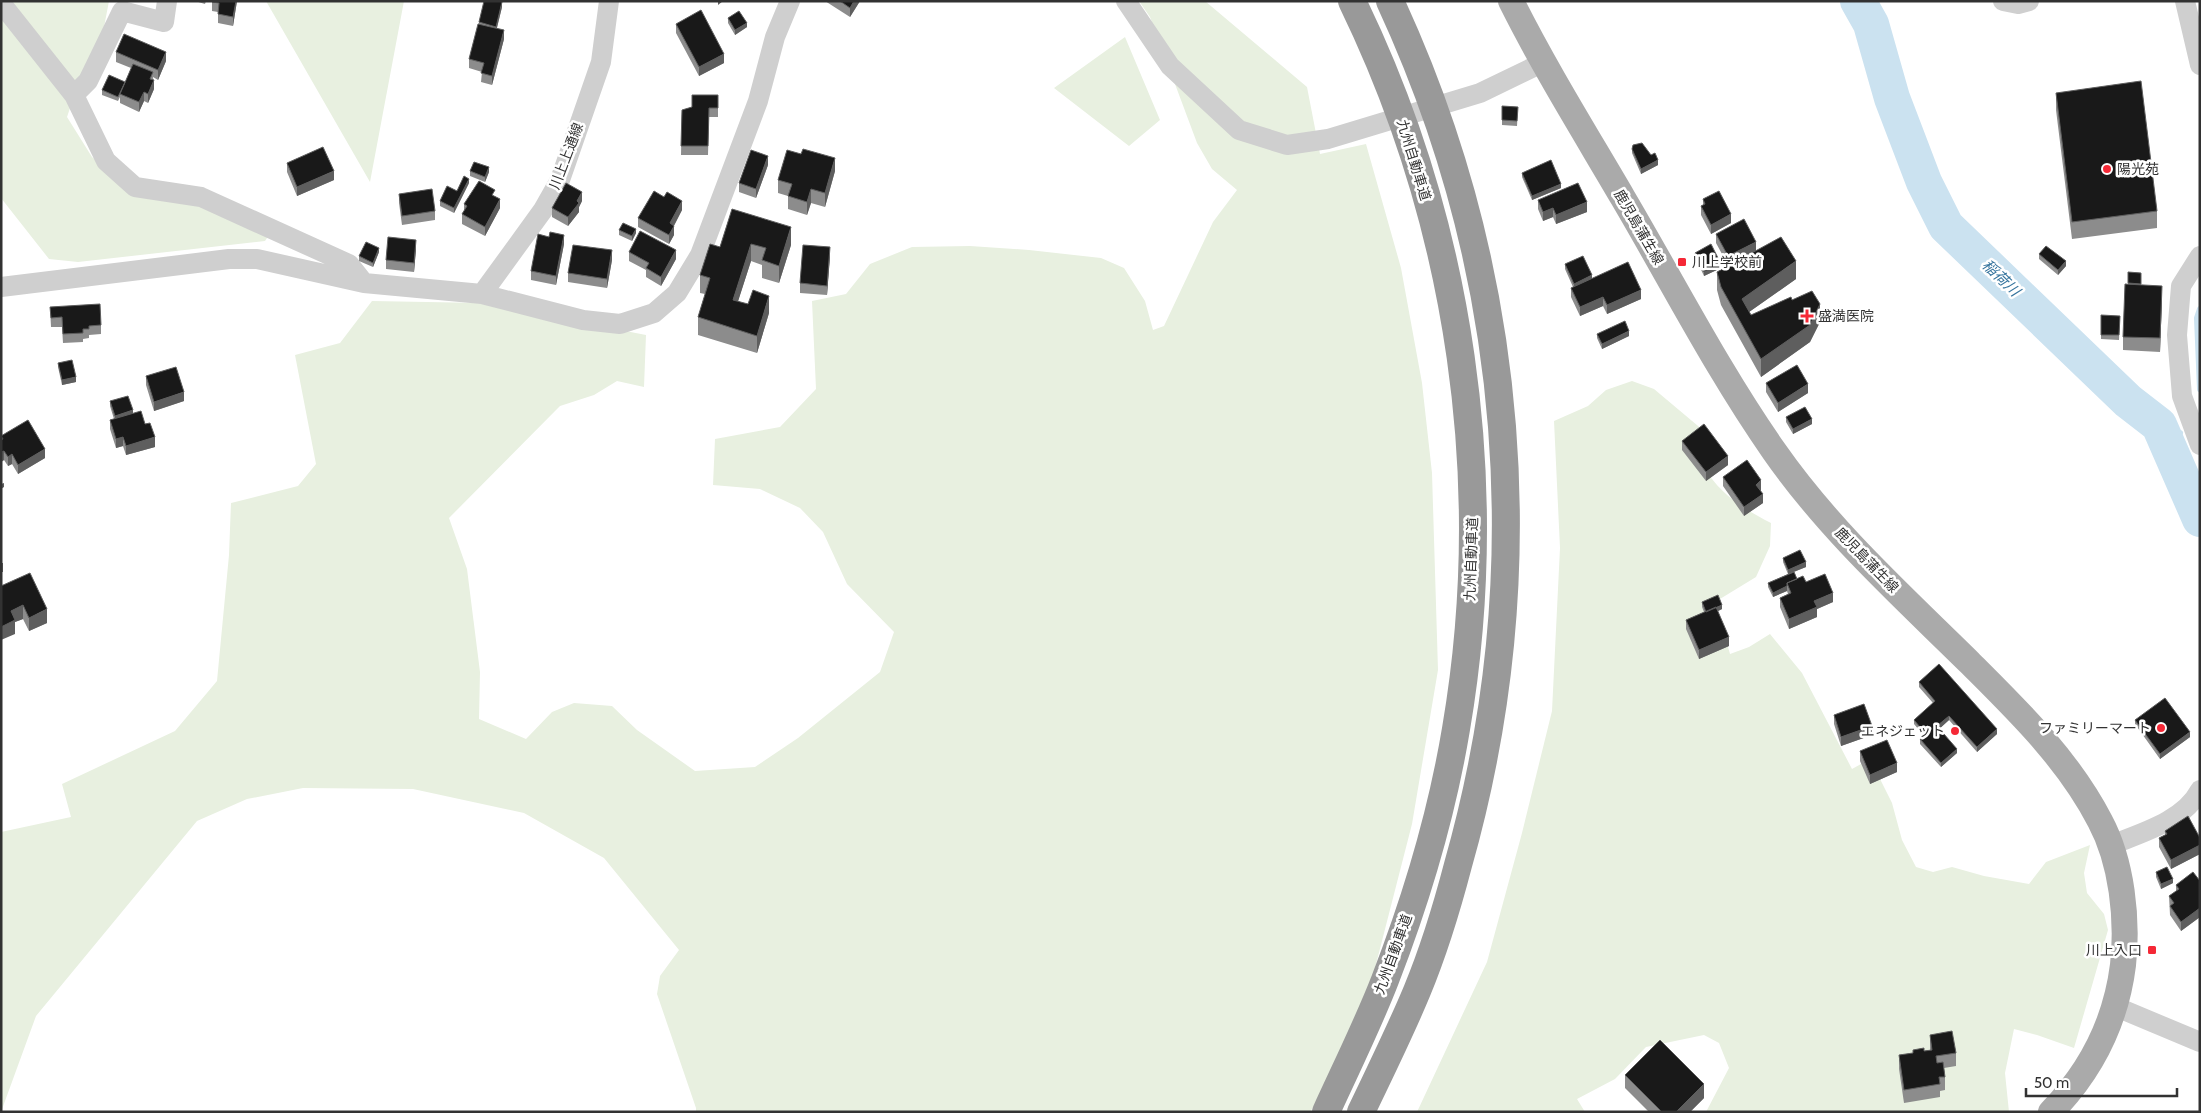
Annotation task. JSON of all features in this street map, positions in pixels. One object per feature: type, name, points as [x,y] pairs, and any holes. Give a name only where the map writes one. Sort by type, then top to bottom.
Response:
[{"type":"highway","name":"九州自動車道","points":[[1326,1112],[1386,979],[1417,884],[1439,805],[1456,729],[1467,643],[1472,572],[1473,509],[1469,432],[1463,368],[1450,291],[1413,150],[1379,57],[1352,1]]},
{"type":"highway","points":[[1361,1112],[1418,990],[1472,818],[1490,734],[1500,650],[1507,511],[1503,431],[1496,362],[1482,278],[1467,212],[1444,137],[1410,44],[1390,1]]},
{"type":"main road","name":"鹿児島蒲生線","points":[[1510,1],[1542,64],[1623,198],[1739,399],[1776,454],[1856,551],[2022,715],[2064,763],[2100,822],[2110,845],[2125,910],[2125,946],[2121,985],[2107,1030],[2084,1075],[2052,1112]]},
{"type":"street","points":[[74,95],[88,81],[122,11],[164,22],[167,1]]},
{"type":"street","name":"川上上通線","points":[[482,294],[543,210],[560,180],[601,62],[609,1]]},
{"type":"street","points":[[1,287],[229,259],[257,259],[364,283],[482,294],[583,320],[620,324],[654,313],[678,293],[700,255],[758,101],[775,37],[790,1]]},
{"type":"street","points":[[1126,1],[1170,66],[1239,130],[1287,145],[1328,139],[1480,93],[1542,64]]},
{"type":"street","points":[[2003,1],[2018,4],[2030,1]]},
{"type":"street","points":[[2185,1],[2200,64]]},
{"type":"street","points":[[1,3],[74,95],[106,161],[135,187],[201,198],[348,264],[364,283]]},
{"type":"street","points":[[2200,256],[2181,286],[2177,335],[2182,396],[2200,445]]},
{"type":"street","points":[[2110,845],[2152,829],[2191,804],[2200,790]]},
{"type":"street","points":[[2114,1006],[2200,1042]]},
{"type":"green space","points":[[1,1],[109,1],[100,48],[73,99],[67,117],[92,157],[128,189],[199,202],[269,235],[265,241],[78,262],[49,259],[1,198]]},
{"type":"green space","points":[[266,1],[404,1],[370,182]]},
{"type":"green space","points":[[1139,1],[1205,1],[1307,87],[1320,154],[1366,144],[1401,268],[1422,383],[1432,473],[1438,670],[1412,824],[1374,972],[1326,1087],[1310,1112],[696,1112],[657,994],[660,976],[679,950],[604,858],[524,813],[413,789],[303,788],[247,799],[197,821],[36,1016],[1,1112],[1,832],[71,817],[62,784],[175,731],[217,681],[229,555],[231,503],[298,486],[316,464],[295,355],[340,343],[372,301],[482,303],[646,335],[644,387],[617,381],[594,395],[560,406],[449,518],[467,569],[480,672],[479,719],[526,739],[552,712],[574,703],[612,706],[637,730],[695,771],[755,767],[798,738],[880,672],[894,632],[847,584],[823,532],[800,508],[760,489],[713,485],[715,439],[780,427],[816,389],[812,301],[846,294],[870,264],[912,247],[970,246],[1101,258],[1124,268],[1145,301],[1153,330],[1164,326],[1213,222],[1237,190],[1212,169],[1197,143],[1150,17]]},
{"type":"green space","points":[[1125,37],[1160,120],[1129,146],[1054,88]]},
{"type":"green space","points":[[1632,381],[1654,389],[1704,431],[1700,454],[1710,476],[1718,486],[1738,503],[1771,523],[1770,546],[1756,577],[1715,602],[1730,654],[1749,647],[1770,634],[1802,673],[1852,769],[1870,759],[1892,803],[1902,840],[1916,867],[1933,872],[1952,867],[1984,876],[2029,884],[2046,862],[2090,845],[2084,873],[2087,893],[2104,914],[2108,930],[2074,1048],[2014,1029],[2005,1073],[2009,1112],[1706,1112],[1729,1068],[1719,1043],[1704,1035],[1646,1047],[1615,1079],[1577,1099],[1585,1112],[1417,1112],[1487,962],[1522,833],[1552,711],[1560,548],[1554,421],[1588,406],[1606,390]]},
{"type":"building","points":[[212,1],[236,1],[233,17],[218,14],[219,3]]},
{"type":"building","points":[[484,1],[502,2],[496,27],[479,22]]},
{"type":"building","points":[[840,1],[854,1],[850,8]]},
{"type":"building","points":[[701,10],[724,54],[699,67],[676,24]]},
{"type":"building","points":[[739,11],[747,23],[735,30],[728,18]]},
{"type":"building","points":[[478,24],[504,30],[492,76],[481,73],[484,63],[469,59]]},
{"type":"building","points":[[124,34],[166,52],[158,70],[116,52]]},
{"type":"building","points":[[133,64],[153,72],[150,79],[154,80],[148,94],[144,92],[139,102],[120,94]]},
{"type":"building","points":[[109,75],[125,82],[118,97],[102,90]]},
{"type":"building","name":"陽光苑","points":[[2141,81],[2157,211],[2072,222],[2056,93]]},
{"type":"building","points":[[692,95],[718,95],[718,108],[709,108],[708,146],[681,146],[682,110],[692,107]]},
{"type":"building","points":[[1502,106],[1518,107],[1517,121],[1502,120]]},
{"type":"building","points":[[1642,143],[1651,155],[1655,153],[1658,160],[1641,169],[1632,149],[1633,145]]},
{"type":"building","points":[[323,147],[334,171],[297,187],[287,163]]},
{"type":"building","points":[[803,149],[835,158],[825,193],[811,189],[807,202],[788,196],[792,184],[778,180],[787,150],[801,154]]},
{"type":"building","points":[[751,150],[768,156],[756,189],[739,183]]},
{"type":"building","points":[[1551,160],[1561,184],[1532,196],[1522,173]]},
{"type":"building","points":[[474,162],[489,167],[485,177],[470,171]]},
{"type":"building","points":[[464,176],[469,179],[454,208],[440,201],[447,186],[457,191]]},
{"type":"building","points":[[479,181],[495,190],[492,195],[500,199],[485,227],[462,214],[467,206],[464,204]]},
{"type":"building","points":[[566,183],[582,192],[577,201],[579,203],[568,217],[552,208]]},
{"type":"building","points":[[1578,183],[1587,202],[1556,215],[1553,208],[1543,212],[1538,200]]},
{"type":"building","points":[[432,189],[435,211],[402,216],[399,194]]},
{"type":"building","points":[[654,191],[664,197],[667,192],[682,201],[670,223],[674,226],[669,235],[638,218]]},
{"type":"building","points":[[1719,191],[1731,214],[1711,225],[1701,206],[1705,204],[1703,199]]},
{"type":"building","points":[[732,209],[791,227],[779,266],[762,260],[766,248],[751,244],[733,300],[748,304],[753,290],[769,296],[757,336],[698,317],[710,278],[700,275],[710,244],[720,247]]},
{"type":"building","points":[[1744,219],[1756,242],[1728,256],[1716,234]]},
{"type":"building","points":[[623,223],[636,229],[632,236],[619,230]]},
{"type":"building","points":[[640,231],[676,250],[661,277],[646,268],[649,263],[629,252]]},
{"type":"building","points":[[550,232],[564,235],[556,276],[531,271],[538,234],[549,237]]},
{"type":"building","points":[[388,237],[416,240],[414,263],[386,260]]},
{"type":"building","points":[[1781,237],[1796,261],[1742,299],[1751,315],[1791,297],[1792,300],[1812,291],[1820,304],[1810,325],[1761,359],[1721,287],[1717,272]]},
{"type":"building","points":[[366,242],[379,248],[373,263],[359,256]]},
{"type":"building","points":[[1711,244],[1721,264],[1704,272],[1695,253]]},
{"type":"building","points":[[573,245],[612,250],[607,279],[568,273]]},
{"type":"building","points":[[803,245],[830,247],[827,286],[800,283]]},
{"type":"building","points":[[2046,246],[2066,261],[2058,270],[2039,254]]},
{"type":"building","points":[[1583,256],[1592,275],[1574,284],[1565,264]]},
{"type":"building","points":[[1628,262],[1641,290],[1607,305],[1603,297],[1580,307],[1571,288]]},
{"type":"building","points":[[2128,272],[2141,273],[2141,284],[2128,283]]},
{"type":"building","points":[[2125,284],[2162,286],[2160,338],[2123,337]]},
{"type":"building","points":[[100,304],[101,325],[89,326],[89,329],[83,329],[83,333],[63,334],[62,317],[51,318],[50,307]]},
{"type":"building","points":[[2101,315],[2120,316],[2119,335],[2101,335]]},
{"type":"building","points":[[1625,321],[1629,331],[1602,344],[1597,334]]},
{"type":"building","points":[[72,360],[76,377],[62,380],[58,363]]},
{"type":"building","points":[[1797,365],[1808,384],[1778,403],[1766,383]]},
{"type":"building","points":[[176,367],[184,392],[154,402],[146,376]]},
{"type":"building","points":[[128,396],[133,410],[115,416],[110,401]]},
{"type":"building","points":[[1805,407],[1812,419],[1793,429],[1786,417]]},
{"type":"building","points":[[141,411],[145,424],[150,423],[155,437],[126,446],[123,437],[116,439],[110,420]]},
{"type":"building","points":[[28,420],[45,449],[18,465],[12,454],[8,457],[4,451],[1,452],[1,440],[3,439],[1,436]]},
{"type":"building","points":[[1704,424],[1728,456],[1706,472],[1682,441]]},
{"type":"building","points":[[1747,460],[1761,480],[1756,485],[1763,494],[1744,507],[1723,477]]},
{"type":"building","points":[[1800,550],[1806,562],[1788,570],[1783,558]]},
{"type":"building","points":[[1794,572],[1797,579],[1787,583],[1787,586],[1773,593],[1768,583]]},
{"type":"building","points":[[30,573],[47,609],[29,618],[23,605],[11,611],[15,620],[1,627],[1,586]]},
{"type":"building","points":[[1825,574],[1833,593],[1814,601],[1817,607],[1789,619],[1780,598],[1791,593],[1787,583],[1803,576],[1806,582]]},
{"type":"building","points":[[1718,595],[1722,605],[1706,612],[1702,602]]},
{"type":"building","points":[[1716,607],[1729,637],[1699,650],[1686,620]]},
{"type":"building","points":[[1939,664],[1997,729],[1977,747],[1949,716],[1937,726],[1957,749],[1941,763],[1920,739],[1926,734],[1914,720],[1935,701],[1919,682]]},
{"type":"building","name":"ファミリーマート","points":[[2165,698],[2190,732],[2160,754],[2135,720]]},
{"type":"building","points":[[1864,704],[1872,726],[1841,737],[1834,715]]},
{"type":"building","points":[[1887,740],[1897,763],[1870,775],[1860,751]]},
{"type":"building","points":[[2188,816],[2200,838],[2200,845],[2171,860],[2159,838],[2167,834],[2165,831]]},
{"type":"building","points":[[2167,867],[2173,879],[2161,884],[2156,872]]},
{"type":"building","points":[[2193,872],[2200,881],[2200,908],[2181,922],[2170,906],[2174,903],[2169,896],[2179,889],[2176,885]]},
{"type":"building","points":[[1952,1031],[1956,1053],[1936,1056],[1937,1063],[1943,1062],[1945,1077],[1939,1077],[1940,1084],[1904,1090],[1899,1055],[1913,1053],[1913,1050],[1924,1048],[1924,1051],[1932,1050],[1930,1035]]},
{"type":"building","points":[[1660,1040],[1704,1084],[1676,1112],[1662,1112],[1625,1075]]},
{"type":"waterway","name":"稲荷川","points":[[1858,1],[1871,24],[1892,98],[1924,182],[1946,226],[2128,401],[2159,425],[2200,519]]},
{"type":"waterway","points":[[2200,309],[2197,318],[2200,389]]},
{"type":"waterway","points":[[2170,449],[2180,433]]},
{"type":"place","name":"陽光苑","points":[[2107,169]]},
{"type":"place","name":"川上学校前","points":[[1682,262]]},
{"type":"place","name":"盛満医院","points":[[1807,316]]},
{"type":"place","name":"ファミリーマート","points":[[2161,728]]},
{"type":"place","name":"エネジェット","points":[[1955,731]]},
{"type":"place","name":"川上入口","points":[[2152,950]]}]
